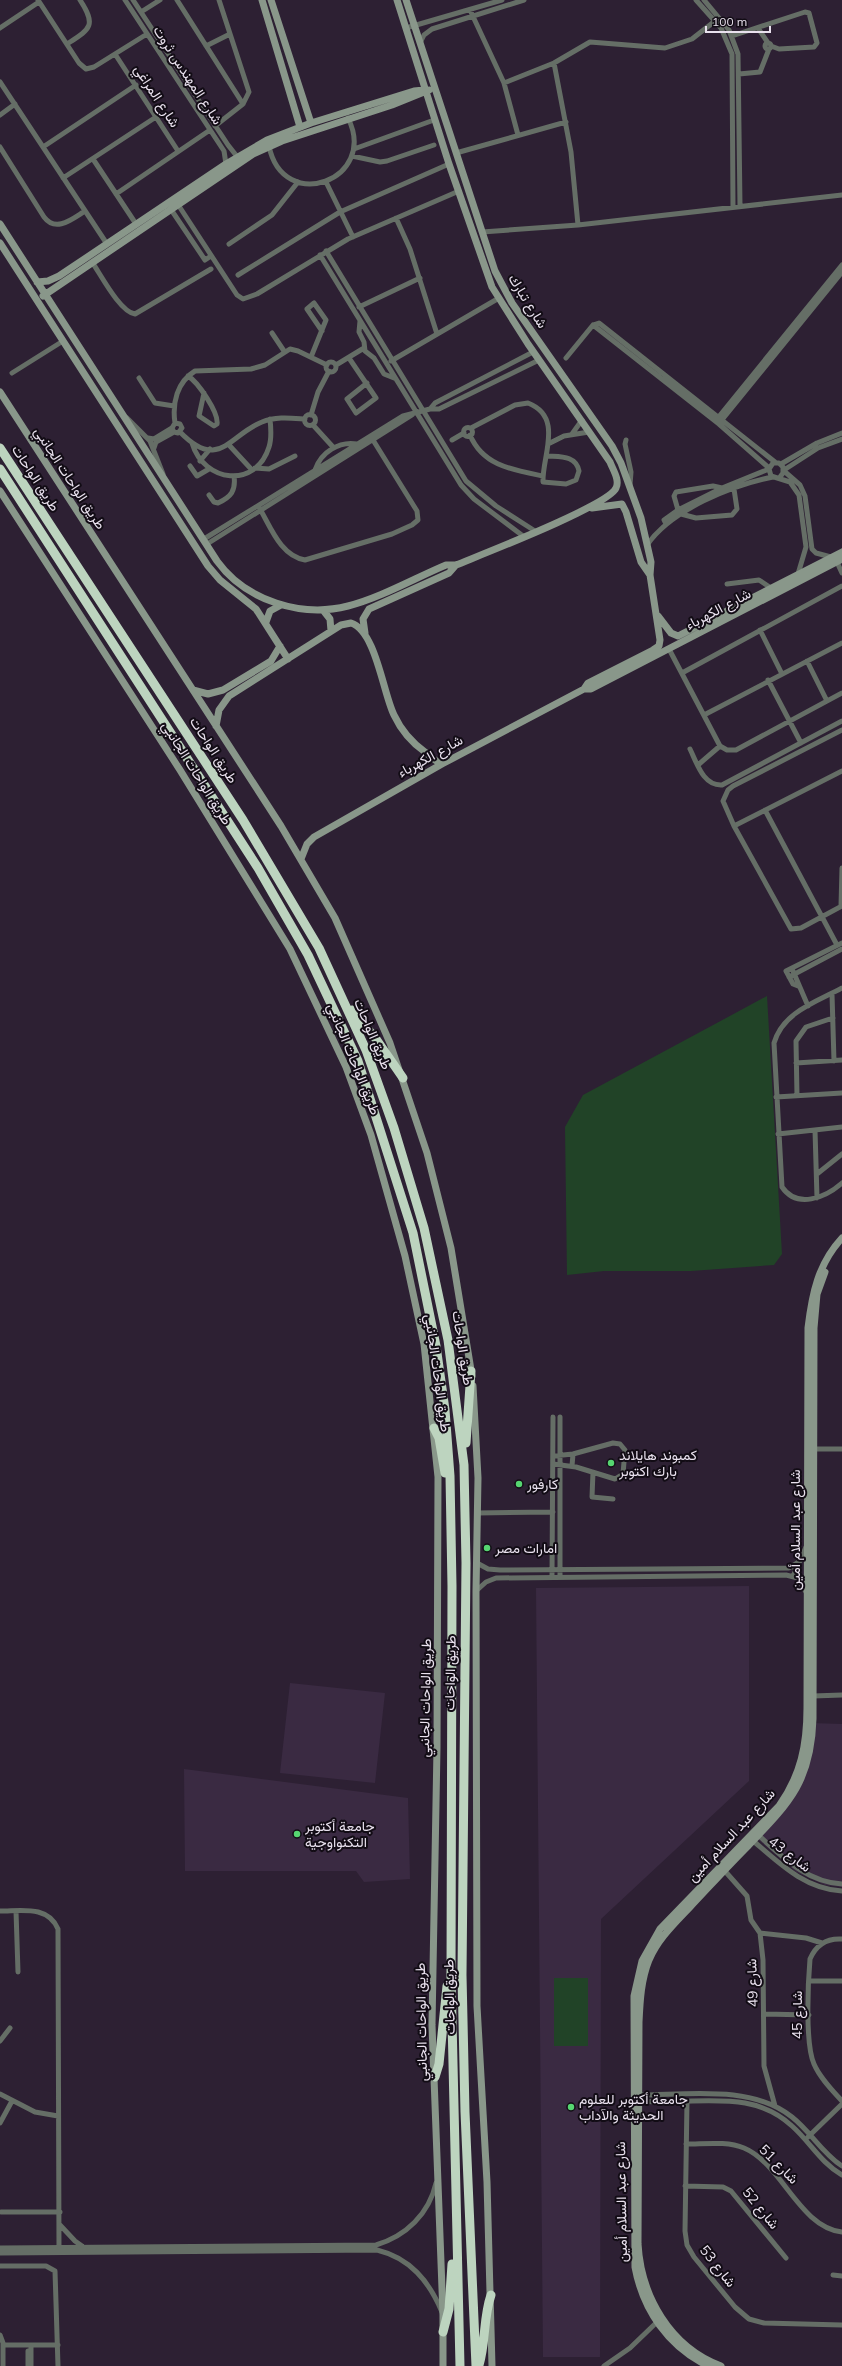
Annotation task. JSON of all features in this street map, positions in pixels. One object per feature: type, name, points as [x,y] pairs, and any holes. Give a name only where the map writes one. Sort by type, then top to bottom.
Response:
[{"type":"highway","name":"طريق الواحات","points":[[0,448],[247,826],[295,904],[344,1002],[366,1050],[392,1120],[424,1228],[448,1340],[464,1465],[466,1563],[464,1685],[464,2044],[478,2366]]},
{"type":"highway","name":"طريق الواحات","points":[[0,469],[262,874],[308,954],[358,1061],[413,1233],[436,1346],[445,1410],[450,1476],[451,1977],[456,2246],[460,2366]]},
{"type":"highway","points":[[344,1002],[376,1038],[403,1078]]},
{"type":"highway","points":[[464,1465],[471,1371]]},
{"type":"highway","points":[[434,1428],[438,1438],[444,1471],[450,1476]]},
{"type":"highway","points":[[451,1683],[457,1687],[464,1685]]},
{"type":"highway","points":[[451,1704],[456,1701],[464,1703]]},
{"type":"highway","points":[[435,2077],[439,2064],[445,1991],[451,1977]]},
{"type":"highway","points":[[443,2332],[449,2309],[452,2266],[456,2246]]},
{"type":"highway","points":[[478,2366],[483,2347],[486,2313],[491,2295]]},
{"type":"street","points":[[66,44],[87,30],[90,26],[90,16],[80,0]]},
{"type":"street","name":"شارع المهندس ثروت","points":[[125,0],[224,151],[226,164]]},
{"type":"street","name":"شارع المهندس ثروت","points":[[133,0],[215,126],[239,159]]},
{"type":"street","points":[[141,12],[160,0]]},
{"type":"street","points":[[177,0],[243,104]]},
{"type":"street","points":[[215,126],[243,104],[248,97],[248,88],[220,0]]},
{"type":"street","points":[[262,0],[300,127]]},
{"type":"street","points":[[271,0],[311,123]]},
{"type":"street","name":"شارع تبارك","points":[[397,0],[434,120],[481,260],[499,298],[507,311],[533,352],[610,462],[618,482],[614,492],[588,508]]},
{"type":"street","points":[[406,28],[502,0]]},
{"type":"street","points":[[420,44],[427,31],[524,0]]},
{"type":"street","points":[[696,0],[715,21],[729,44],[733,64],[732,206]]},
{"type":"street","points":[[704,0],[732,36],[739,64],[740,206]]},
{"type":"street","points":[[0,28],[39,1],[66,44],[82,67],[86,69],[94,67],[147,34]]},
{"type":"street","name":"شارع تبارك","points":[[407,1],[434,88],[495,271],[515,307],[615,451],[630,484],[652,565],[650,575],[658,616],[660,640]]},
{"type":"street","points":[[470,10],[504,83],[518,135]]},
{"type":"street","points":[[732,36],[805,12],[810,15],[817,43],[814,47],[779,48],[769,46],[758,28]]},
{"type":"street","points":[[504,83],[554,63],[590,42],[657,48],[674,46],[696,36],[715,21]]},
{"type":"street","points":[[142,26],[148,22]]},
{"type":"street","points":[[206,46],[230,34]]},
{"type":"street","points":[[739,74],[760,72],[769,46]]},
{"type":"street","name":"شارع المراغي","points":[[115,54],[178,151]]},
{"type":"street","points":[[554,63],[566,122],[576,190],[578,225]]},
{"type":"street","points":[[733,64],[739,64]]},
{"type":"street","points":[[0,82],[106,244]]},
{"type":"street","points":[[43,147],[136,85]]},
{"type":"street","points":[[37,282],[48,281],[59,276],[136,224],[176,202],[266,140],[311,123],[414,91],[434,88]]},
{"type":"street","points":[[176,202],[226,164],[269,146],[416,96],[426,90]]},
{"type":"street","points":[[0,115],[15,104]]},
{"type":"street","points":[[64,178],[156,117]]},
{"type":"street","points":[[269,146],[271,156],[281,172],[298,182],[310,184],[326,182],[342,171],[352,156],[354,149],[353,130],[348,118]]},
{"type":"street","points":[[354,149],[434,120]]},
{"type":"street","points":[[456,153],[566,122]]},
{"type":"street","points":[[116,194],[210,130]]},
{"type":"street","points":[[442,142],[451,139]]},
{"type":"street","points":[[352,156],[387,162],[434,145]]},
{"type":"street","points":[[0,147],[44,217],[50,223],[62,225],[85,211]]},
{"type":"street","points":[[224,151],[230,148]]},
{"type":"street","points":[[93,159],[136,224]]},
{"type":"street","points":[[238,275],[340,212],[449,164]]},
{"type":"street","points":[[229,244],[272,215],[298,182]]},
{"type":"street","points":[[326,182],[353,237]]},
{"type":"street","points":[[176,202],[237,295],[243,299],[257,294],[326,251],[353,237],[361,237],[396,218],[459,192]]},
{"type":"street","points":[[482,232],[578,225],[732,206],[842,195]]},
{"type":"street","points":[[169,206],[205,260],[211,256]]},
{"type":"street","points":[[38,300],[169,206]]},
{"type":"street","points":[[396,218],[420,278],[437,334]]},
{"type":"street","points":[[0,224],[223,569],[246,588],[281,604],[323,610],[357,603],[446,565],[456,565],[588,508]]},
{"type":"street","points":[[0,243],[212,571],[252,604],[266,622],[288,659]]},
{"type":"street","points":[[326,251],[386,352],[469,485],[496,506],[535,531]]},
{"type":"street","points":[[320,255],[415,413],[466,493],[523,536]]},
{"type":"street","points":[[92,262],[123,308],[130,313],[135,314],[212,270]]},
{"type":"street","points":[[719,420],[842,265]]},
{"type":"street","points":[[719,420],[842,272]]},
{"type":"street","points":[[359,307],[420,278]]},
{"type":"street","points":[[392,361],[499,298]]},
{"type":"street","points":[[311,357],[322,331],[326,318],[314,303],[307,309],[322,331]]},
{"type":"street","points":[[507,311],[515,307]]},
{"type":"street","points":[[360,321],[359,332],[365,344],[364,348],[367,354],[374,358],[384,374],[394,378]]},
{"type":"street","points":[[566,358],[596,322],[601,325],[719,420],[778,463],[800,485],[805,496],[812,549],[816,553],[838,558],[842,573]]},
{"type":"street","points":[[272,333],[284,351]]},
{"type":"street","points":[[528,344],[537,339]]},
{"type":"street","points":[[12,373],[63,341]]},
{"type":"street","points":[[329,371],[335,370],[336,365],[355,355],[364,348]]},
{"type":"street","points":[[154,448],[156,442],[173,430],[175,423],[174,406],[179,389],[188,376],[202,370],[239,371],[258,367],[284,351],[294,350],[327,365],[329,371],[318,392],[311,415],[305,419],[270,419],[255,426],[229,445],[210,449],[192,444]]},
{"type":"street","points":[[381,356],[386,352]]},
{"type":"street","points":[[430,409],[435,403],[533,352]]},
{"type":"street","points":[[355,355],[367,354]]},
{"type":"street","points":[[349,358],[367,384],[376,399],[356,413],[346,399],[367,384]]},
{"type":"street","points":[[205,542],[315,470],[403,416],[430,409],[439,409],[539,360]]},
{"type":"street","points":[[327,365],[332,362],[336,365]]},
{"type":"street","points":[[88,379],[96,373]]},
{"type":"street","points":[[188,376],[195,380],[204,393],[218,420],[217,424],[214,426],[199,416],[204,393]]},
{"type":"street","points":[[139,378],[155,403],[174,406]]},
{"type":"street","points":[[561,392],[569,386]]},
{"type":"street","points":[[467,387],[471,393]]},
{"type":"street","name":"طريق الواحات الجانبي","points":[[0,392],[301,859],[334,918],[362,976],[403,1078],[427,1153],[449,1241],[471,1371],[476,1415],[478,1513],[476,1591],[477,2006],[484,2116],[491,2295],[492,2366]]},
{"type":"street","points":[[452,440],[464,433],[466,428],[471,428],[496,413],[523,403],[538,409],[545,419],[549,431],[550,442],[547,456],[543,476],[544,483],[571,483],[578,476],[578,465],[571,458],[547,456]]},
{"type":"street","points":[[246,516],[260,509],[415,413]]},
{"type":"street","points":[[122,414],[148,438],[154,448],[165,481]]},
{"type":"street","points":[[311,415],[316,419],[313,425]]},
{"type":"street","points":[[253,469],[269,447],[270,419]]},
{"type":"street","points":[[305,419],[308,425],[313,425],[330,449]]},
{"type":"street","points":[[572,434],[582,420]]},
{"type":"street","points":[[719,420],[769,468],[773,477]]},
{"type":"street","points":[[175,423],[182,426],[180,432]]},
{"type":"street","points":[[470,435],[472,433],[471,428]]},
{"type":"street","points":[[148,438],[154,439],[173,430],[180,432],[192,444],[200,461],[209,470],[222,475],[234,476],[253,469],[269,469],[295,456]]},
{"type":"street","points":[[549,431],[564,436]]},
{"type":"street","points":[[550,442],[564,436],[589,432]]},
{"type":"street","points":[[464,433],[470,435],[480,452],[495,464],[543,476]]},
{"type":"street","points":[[647,545],[665,522],[680,512],[722,488],[769,468],[817,443],[842,433]]},
{"type":"street","points":[[780,477],[784,470],[818,448],[842,439]]},
{"type":"street","points":[[260,509],[283,547],[295,557],[305,560],[392,534],[416,523],[418,520],[417,511],[373,440]]},
{"type":"street","points":[[626,440],[625,444],[632,472],[630,484]]},
{"type":"street","points":[[315,470],[318,462],[330,449],[348,442],[357,444]]},
{"type":"street","points":[[229,445],[253,469]]},
{"type":"street","points":[[200,461],[210,449]]},
{"type":"street","points":[[190,466],[197,476],[209,470]]},
{"type":"street","points":[[209,495],[216,503],[230,496],[234,489],[234,476]]},
{"type":"street","points":[[680,512],[734,489],[773,477],[780,477],[790,482],[799,495],[806,549],[798,578]]},
{"type":"street","points":[[722,488],[713,486],[676,492],[674,496],[680,512],[696,518],[732,516],[737,509],[734,489]]},
{"type":"street","name":"طريق الواحات الجانبي","points":[[0,491],[258,894],[290,948],[329,1028],[371,1135],[405,1256],[424,1344],[438,1477],[439,1577],[432,2025],[443,2315],[443,2366]]},
{"type":"street","name":"شارع تبارك","points":[[588,508],[622,504],[626,512],[640,562],[650,575]]},
{"type":"street","points":[[806,549],[812,549]]},
{"type":"street","name":"شارع الكهرباء","points":[[301,859],[307,844],[314,837],[442,764],[584,689],[591,689],[669,649],[798,578],[838,558]]},
{"type":"street","points":[[365,635],[364,619],[369,609],[449,573],[456,565]]},
{"type":"street","name":"شارع الكهرباء","points":[[670,633],[676,636],[682,635],[771,588],[798,578]]},
{"type":"street","points":[[727,584],[759,580],[771,588]]},
{"type":"street","points":[[682,672],[842,586]]},
{"type":"street","points":[[241,596],[246,588]]},
{"type":"street","points":[[266,622],[270,611],[281,604]]},
{"type":"street","points":[[323,610],[330,619],[331,631]]},
{"type":"street","name":"شارع تبارك","points":[[658,616],[670,633]]},
{"type":"street","points":[[216,726],[219,710],[226,699],[331,631],[344,624],[351,623],[357,626],[365,635],[374,655],[390,707],[399,725],[418,747],[442,764]]},
{"type":"street","points":[[760,630],[782,674]]},
{"type":"street","name":"شارع الكهرباء","points":[[584,689],[588,683],[657,648],[660,640]]},
{"type":"street","points":[[704,715],[768,680],[842,643]]},
{"type":"street","points":[[192,689],[208,694],[223,690],[271,661],[280,646]]},
{"type":"street","points":[[669,649],[720,746],[727,750],[736,750],[842,693]]},
{"type":"street","points":[[807,661],[827,701]]},
{"type":"street","points":[[768,680],[801,743]]},
{"type":"street","points":[[690,749],[708,781],[722,785],[842,721]]},
{"type":"street","points":[[842,730],[728,790],[723,801],[734,826],[791,929],[801,928],[842,906],[842,868]]},
{"type":"street","points":[[698,765],[720,746]]},
{"type":"street","points":[[734,826],[842,771]]},
{"type":"street","points":[[765,810],[822,916],[839,944],[792,973]]},
{"type":"street","points":[[792,973],[842,950]]},
{"type":"street","points":[[792,973],[799,981],[798,986],[808,1006]]},
{"type":"street","points":[[842,988],[788,1017],[777,1033],[774,1043],[782,1187],[792,1197],[800,1199],[816,1198],[842,1183]]},
{"type":"street","points":[[832,994],[834,1061]]},
{"type":"street","points":[[797,1096],[796,1041],[800,1034],[814,1023],[833,1018]]},
{"type":"street","points":[[796,1063],[842,1060]]},
{"type":"street","points":[[776,1097],[842,1093]]},
{"type":"street","points":[[778,1134],[842,1127]]},
{"type":"street","points":[[816,1130],[816,1198]]},
{"type":"street","points":[[817,1174],[842,1154]]},
{"type":"street","name":"شارع عبد السلام أمين","points":[[708,2366],[680,2347],[657,2322],[640,2289],[635,2245],[636,2098],[634,1996],[639,1973],[647,1950],[669,1920],[787,1804],[805,1770],[813,1732],[808,1328],[812,1293],[826,1259],[842,1238]]},
{"type":"street","name":"شارع عبد السلام أمين","points":[[636,2098],[639,2008],[646,1968],[654,1950],[666,1933],[724,1870],[787,1795],[803,1759],[807,1720],[808,1543],[815,1305],[825,1272],[842,1245]]},
{"type":"street","points":[[552,1577],[553,1417]]},
{"type":"street","points":[[560,1417],[560,1577]]},
{"type":"street","points":[[553,1456],[573,1454],[613,1443],[623,1447],[624,1470],[619,1478],[610,1479],[572,1466],[553,1464]]},
{"type":"street","points":[[810,1449],[842,1449]]},
{"type":"street","points":[[572,1466],[573,1454]]},
{"type":"street","points":[[593,1472],[592,1497],[613,1499]]},
{"type":"street","points":[[478,1513],[553,1512]]},
{"type":"street","points":[[477,1563],[493,1570],[793,1566],[801,1559],[808,1543]]},
{"type":"street","points":[[793,1566],[796,1570],[793,1576]]},
{"type":"street","points":[[476,1591],[486,1582],[493,1579],[552,1577],[793,1576],[801,1582],[808,1597]]},
{"type":"street","points":[[813,1696],[842,1695]]},
{"type":"street","name":"شارع 43","points":[[753,1836],[799,1870],[823,1881],[842,1884]]},
{"type":"street","name":"شارع 43","points":[[753,1836],[796,1876],[821,1888],[842,1891]]},
{"type":"street","name":"شارع 49","points":[[724,1870],[747,1896],[750,1920],[760,1933],[763,1955],[765,2014],[764,2066],[775,2106]]},
{"type":"street","points":[[0,1911],[43,1912],[50,1916],[58,1929],[60,2247]]},
{"type":"street","points":[[16,1911],[18,1972]]},
{"type":"street","points":[[760,1933],[806,1938],[822,1943],[834,1938],[842,1938]]},
{"type":"street","name":"شارع 45","points":[[822,1943],[810,1959],[809,2044],[813,2062],[822,2078],[842,2103]]},
{"type":"street","points":[[810,1982],[842,1981]]},
{"type":"street","points":[[765,2014],[809,2015]]},
{"type":"street","points":[[0,2041],[10,2028]]},
{"type":"street","points":[[0,2094],[35,2112],[58,2116]]},
{"type":"street","points":[[701,2095],[701,2101]]},
{"type":"street","points":[[636,2098],[701,2095],[741,2096],[775,2106],[790,2116],[810,2135],[824,2152],[842,2166]]},
{"type":"street","points":[[636,2098],[687,2101],[735,2100],[762,2107],[786,2120],[823,2161],[842,2175]]},
{"type":"street","points":[[0,2123],[12,2101]]},
{"type":"street","name":"شارع 53","points":[[687,2101],[685,2231],[690,2251],[742,2314],[756,2322],[842,2325]]},
{"type":"street","points":[[805,2140],[842,2103]]},
{"type":"street","name":"شارع 51","points":[[686,2144],[734,2145],[749,2151],[761,2160],[814,2219],[833,2231],[842,2232]]},
{"type":"street","points":[[0,2248],[10,2251],[376,2245],[397,2237],[414,2224],[431,2199],[437,2178]]},
{"type":"street","name":"شارع 52","points":[[686,2186],[723,2187],[731,2191],[786,2258]]},
{"type":"street","points":[[1,2212],[60,2212]]},
{"type":"street","points":[[60,2225],[75,2241],[85,2247]]},
{"type":"street","name":"شارع عبد السلام أمين","points":[[635,2245],[645,2285],[663,2321],[684,2343],[698,2354],[720,2366]]},
{"type":"street","points":[[0,2253],[60,2247],[376,2250],[396,2257],[418,2272],[431,2288],[443,2315]]},
{"type":"street","points":[[0,2266],[46,2266],[55,2271],[58,2366]]},
{"type":"street","points":[[833,2275],[842,2276]]},
{"type":"street","points":[[604,2366],[630,2348],[657,2322]]},
{"type":"street","points":[[0,2335],[3,2345],[3,2366]]},
{"type":"street","points":[[3,2345],[58,2345]]},
{"type":"street","points":[[28,2366],[29,2345]]},
{"type":"street","points":[[29,2345],[31,2366]]},
{"type":"shaded area","name":"جامعة أكتوبر للعلوم الحديثة والآداب","points":[[749,1586],[749,1781],[601,1919],[600,2357],[543,2357],[536,1588]]},
{"type":"shaded area","points":[[290,1683],[385,1693],[375,1783],[280,1773]]},
{"type":"shaded area","points":[[809,1723],[842,1724],[842,1887],[825,1885],[796,1872],[754,1836],[792,1794]]},
{"type":"shaded area","name":"جامعة أكتوبر التكنواوجية","points":[[184,1769],[408,1798],[410,1879],[364,1882],[356,1871],[185,1871]]},
{"type":"green space","points":[[767,996],[782,1254],[774,1265],[691,1271],[604,1271],[567,1275],[565,1127],[583,1095]]},
{"type":"green space","points":[[554,1978],[588,1978],[588,2046],[554,2046]]},
{"type":"place","name":"كمبوند هايلاند بارك اكتوبر","points":[[611,1463]]},
{"type":"place","name":"كارفور","points":[[519,1484]]},
{"type":"place","name":"امارات مصر","points":[[487,1548]]},
{"type":"place","name":"جامعة أكتوبر التكنواوجية","points":[[297,1834]]},
{"type":"place","name":"جامعة أكتوبر للعلوم الحديثة والآداب","points":[[571,2107]]}]
